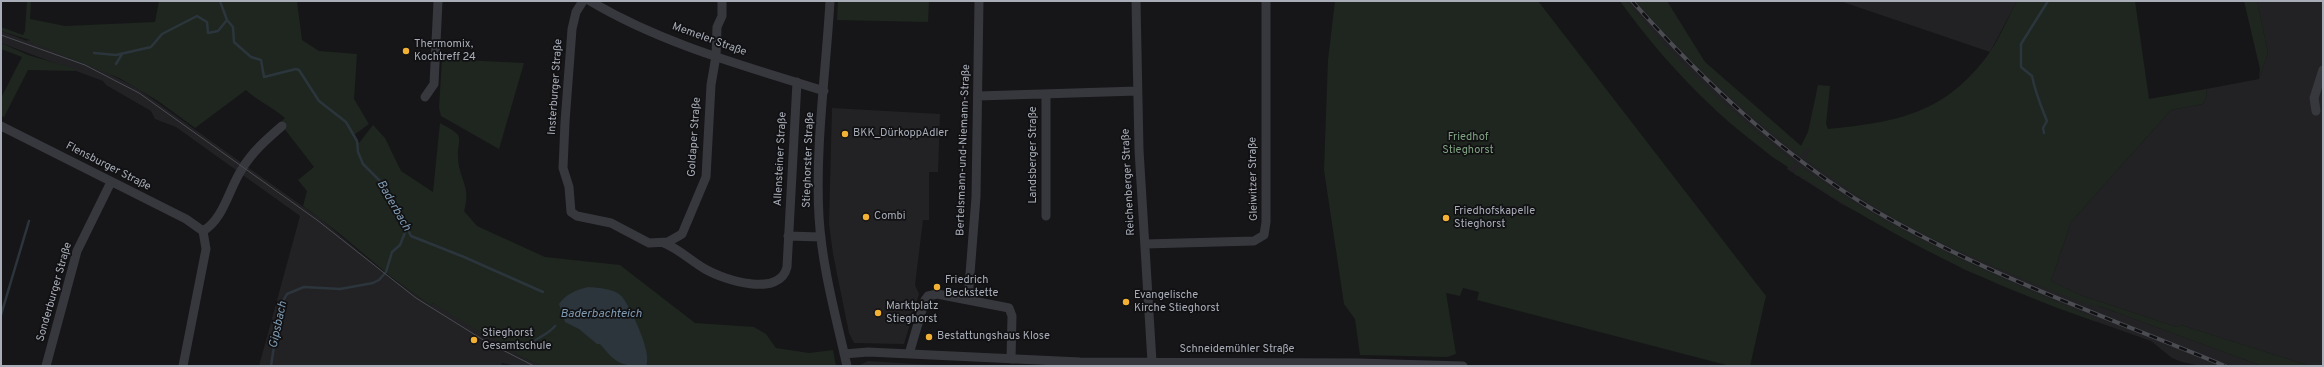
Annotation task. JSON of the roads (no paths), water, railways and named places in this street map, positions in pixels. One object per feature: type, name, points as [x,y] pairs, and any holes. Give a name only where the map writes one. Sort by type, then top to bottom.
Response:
[{"type":"street","points":[[425,97],[434,84],[438,1]]},
{"type":"street","name":"Insterburger Straße","points":[[564,176],[563,168],[572,29],[576,12],[582,1]]},
{"type":"street","name":"Memeler Straße","points":[[590,1],[645,29],[716,56],[824,91]]},
{"type":"street","name":"Goldaper Straße","points":[[682,234],[706,177],[711,85],[716,56],[717,27],[722,16],[722,1]]},
{"type":"street","name":"Stieghorster Straße","points":[[830,1],[819,171],[821,237],[847,366]]},
{"type":"street","name":"Bertelsmann-und-Niemann-Straße","points":[[968,299],[976,197],[979,1]]},
{"type":"street","name":"Reichenberger Straße","points":[[1136,1],[1137,91],[1152,362]]},
{"type":"street","name":"Gleiwitzer Straße","points":[[1145,244],[1254,240],[1264,235],[1266,222],[1266,1]]},
{"type":"street","points":[[2316,111],[2314,98],[2323,70]]},
{"type":"street","name":"Allensteiner Straße","points":[[564,176],[569,187],[570,209],[573,215],[611,223],[649,243],[664,243],[705,269],[725,278],[748,283],[773,283],[785,274],[797,82]]},
{"type":"street","name":"Landsberger Straße","points":[[978,96],[1137,91]]},
{"type":"street","name":"Landsberger Straße","points":[[1046,94],[1046,216]]},
{"type":"street","name":"Flensburger Straße","points":[[1,126],[186,219],[203,231]]},
{"type":"street","points":[[183,366],[206,249],[203,231],[216,221],[241,170],[252,155],[282,126]]},
{"type":"street","name":"Sonderburger Straße","points":[[46,366],[79,246],[111,182]]},
{"type":"street","points":[[664,243],[682,234]]},
{"type":"street","points":[[682,234],[681,248],[685,256]]},
{"type":"street","points":[[788,236],[821,237]]},
{"type":"street","points":[[909,354],[924,304],[928,296],[937,294],[1009,308],[1012,316],[1010,359]]},
{"type":"street","name":"Schneidemühler Straße","points":[[844,354],[868,352],[1080,364],[1152,362],[1463,366]]},
{"type":"water","name":"Baderbachteich","points":[[588,287],[611,290],[623,298],[636,321],[644,342],[647,360],[646,366],[630,365],[615,360],[600,344],[597,344],[579,329],[565,322],[559,304],[572,293]]},
{"type":"waterway","name":"Baderbach","points":[[220,1],[227,20],[233,27],[234,42],[251,57],[261,60],[264,77],[296,69],[299,70],[319,101],[346,122],[357,141],[358,152],[363,164],[380,181],[388,198],[402,218],[411,236],[464,257],[543,292]]},
{"type":"waterway","points":[[2044,133],[2043,128],[2047,121],[2036,93],[2032,76],[2021,67],[2021,44],[2048,1]]},
{"type":"waterway","points":[[94,53],[116,55],[151,47],[162,34],[197,16],[207,22],[208,33],[218,31],[227,20]]},
{"type":"waterway","points":[[116,64],[122,54]]},
{"type":"waterway","points":[[1,315],[29,221]]},
{"type":"waterway","name":"Gipsbach","points":[[271,366],[275,340],[280,331],[283,301],[287,294],[304,287],[340,289],[373,283],[379,280],[386,272],[392,252],[400,245],[406,230]]},
{"type":"waterway","points":[[527,348],[530,344],[555,326]]},
{"type":"tram line","points":[[1,35],[85,65],[139,93],[317,220],[416,298],[485,341],[534,366]]},
{"type":"railway","points":[[1632,1],[1687,60],[1744,114],[1806,165],[1838,188],[1872,209],[1957,254],[2001,274],[2046,294],[2225,366]]},
{"type":"place","name":"Thermomix, Kochtreff 24","points":[[406,51]]},
{"type":"place","name":"BKK_DürkoppAdler","points":[[845,134]]},
{"type":"place","name":"Combi","points":[[866,217]]},
{"type":"place","name":"Friedhofskapelle Stieghorst","points":[[1446,218]]},
{"type":"place","name":"Friedrich Beckstette","points":[[937,287]]},
{"type":"place","name":"Evangelische Kirche Stieghorst","points":[[1126,302]]},
{"type":"place","name":"Marktplatz Stieghorst","points":[[878,313]]},
{"type":"place","name":"Bestattungshaus Klose","points":[[929,337]]},
{"type":"place","name":"Stieghorst Gesamtschule","points":[[474,340]]},
{"type":"park label","name":"Friedhof Stieghorst","points":[[1468,144]]}]
